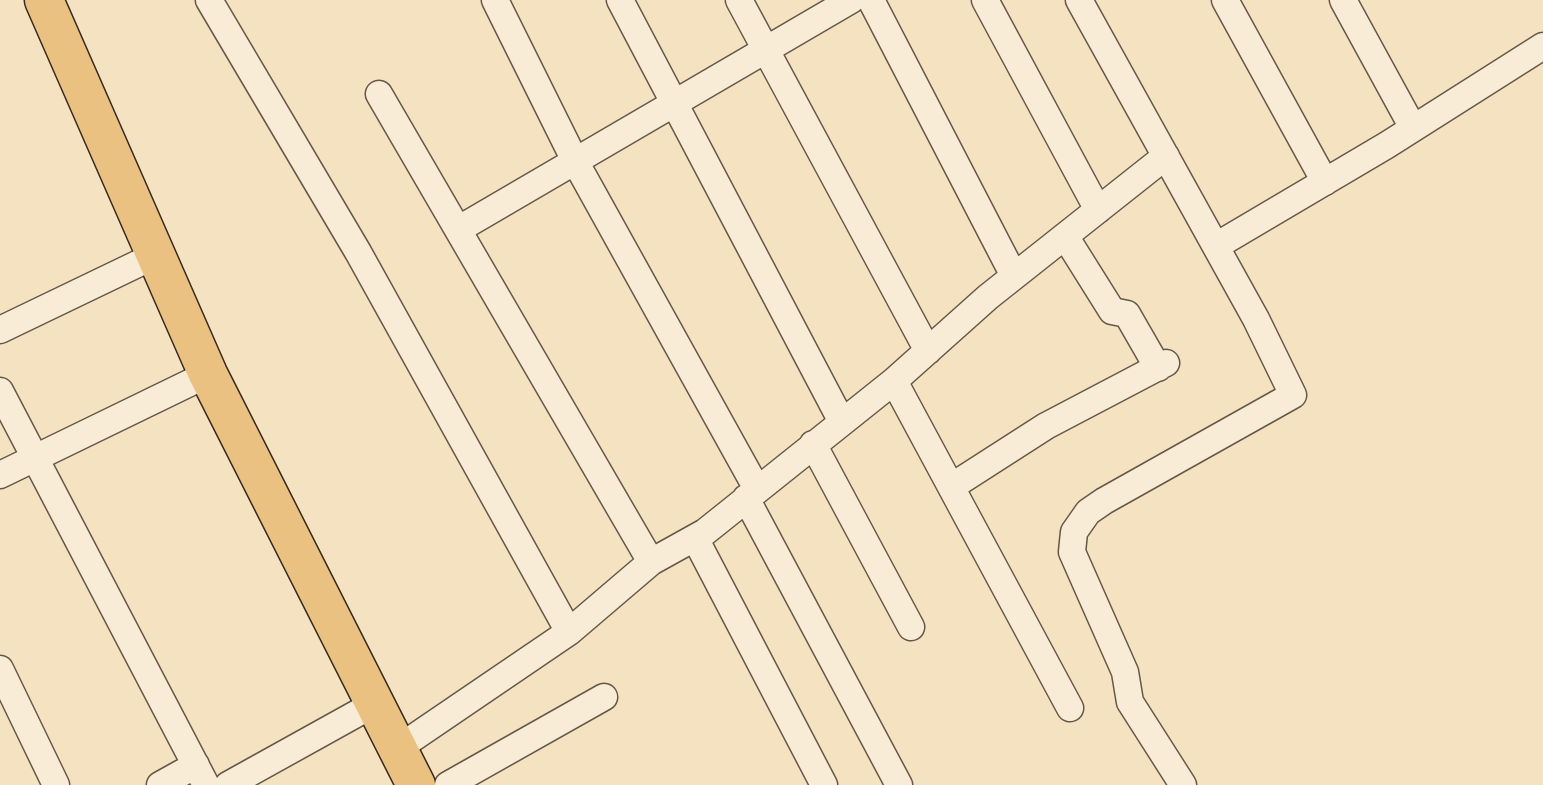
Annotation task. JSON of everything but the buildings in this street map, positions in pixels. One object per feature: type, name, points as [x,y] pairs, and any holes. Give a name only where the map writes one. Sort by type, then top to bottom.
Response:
[{"type":"main road","points":[[44,0],[208,374],[416,785]]},
{"type":"street","points":[[209,0],[358,251],[569,632]]},
{"type":"street","points":[[495,0],[575,161],[751,493],[899,785]]},
{"type":"street","points":[[620,0],[842,422]]},
{"type":"street","points":[[739,0],[764,51],[928,351]]},
{"type":"street","points":[[459,229],[852,0]]},
{"type":"street","points":[[870,0],[1014,276]]},
{"type":"street","points":[[985,0],[1098,210]]},
{"type":"street","points":[[1079,0],[1216,246],[1293,396],[1088,512],[1074,532],[1072,552],[1125,672],[1130,702],[1184,785]]},
{"type":"street","points":[[1225,0],[1325,182]]},
{"type":"street","points":[[1343,0],[1413,128]]},
{"type":"street","points":[[1216,246],[1325,182],[1543,46]]},
{"type":"street","points":[[379,94],[651,562]]},
{"type":"street","points":[[397,749],[569,632],[651,562],[695,538],[894,381],[1014,276],[1166,156]]},
{"type":"street","points":[[951,487],[1046,426],[1162,366],[1127,314],[1112,311],[1065,236]]},
{"type":"street","points":[[0,330],[156,255]]},
{"type":"street","points":[[0,474],[208,374]]},
{"type":"street","points":[[894,381],[1070,708]]},
{"type":"street","points":[[0,391],[201,775],[160,785]]},
{"type":"street","points":[[813,444],[911,627]]},
{"type":"street","points":[[695,538],[824,785]]},
{"type":"street","points":[[0,669],[56,785]]},
{"type":"street","points":[[448,785],[604,696]]},
{"type":"street","points":[[244,781],[374,704]]}]
